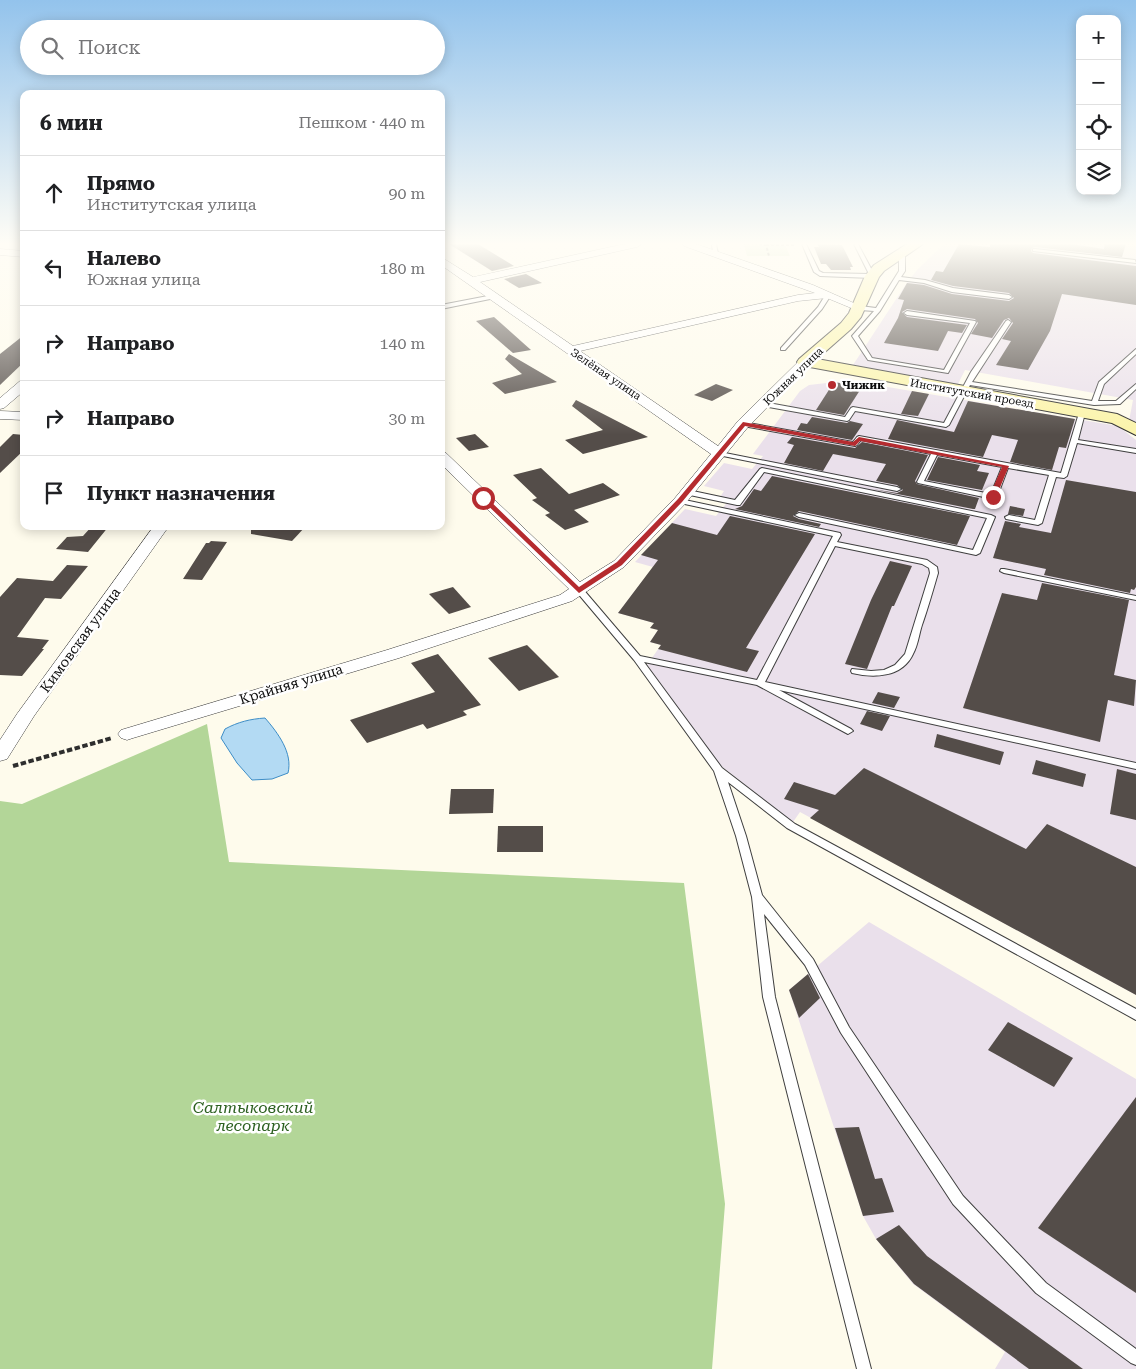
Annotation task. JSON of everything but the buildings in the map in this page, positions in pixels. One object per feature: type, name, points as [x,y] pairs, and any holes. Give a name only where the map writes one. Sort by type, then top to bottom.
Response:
[{"type":"street","name":"Зелёная улица","points":[[509,308],[720,454]]},
{"type":"street","points":[[571,350],[755,308]]},
{"type":"street","name":"Южная улица","points":[[579,590],[619,564],[684,496],[743,424],[805,362],[846,326],[860,308]]},
{"type":"street","name":"Институтский проезд","points":[[805,362],[965,387],[1040,406],[1085,406],[1136,430]]},
{"type":"street","points":[[0,405],[20,388]]},
{"type":"street","points":[[0,415],[20,416]]},
{"type":"street","points":[[445,460],[579,590]]},
{"type":"street","name":"Кимовская улица","points":[[4,761],[26,714],[159,530]]},
{"type":"street","name":"Крайняя улица","points":[[127,734],[552,604],[579,590]]},
{"type":"lane","points":[[783,350],[820,308]]},
{"type":"lane","points":[[860,308],[878,310]]},
{"type":"lane","points":[[878,310],[855,336],[870,359],[946,372],[973,322],[907,313]]},
{"type":"lane","points":[[763,404],[847,419],[853,409],[946,425],[965,387],[1008,322]]},
{"type":"lane","points":[[743,424],[855,444],[859,438],[1064,476],[1085,406],[1101,383],[1136,351]]},
{"type":"lane","points":[[965,387],[1085,406],[1118,403],[1135,389]]},
{"type":"lane","points":[[1074,441],[1136,451]]},
{"type":"lane","points":[[935,453],[920,482],[993,497],[1006,466]]},
{"type":"lane","points":[[720,454],[897,489]]},
{"type":"lane","points":[[684,496],[738,503],[762,470],[990,517],[976,553],[799,515]]},
{"type":"lane","points":[[1009,517],[1038,522],[1053,474]]},
{"type":"lane","points":[[684,496],[836,535],[760,683]]},
{"type":"lane","points":[[833,543],[924,562],[933,567],[934,573],[908,654],[901,664],[890,672],[872,674],[855,671]]},
{"type":"lane","points":[[1004,571],[1136,598]]},
{"type":"lane","points":[[579,590],[637,658],[719,770],[791,826],[1136,1014]]},
{"type":"lane","points":[[637,658],[760,683],[1136,766]]},
{"type":"lane","points":[[760,683],[848,731]]},
{"type":"lane","points":[[719,770],[741,836],[757,897],[769,996],[864,1369]]},
{"type":"lane","points":[[757,897],[809,962],[845,1030],[958,1200],[1041,1288],[1136,1358]]},
{"type":"path","points":[[4,761],[127,734]]},
{"type":"shaded area","points":[[890,308],[1136,308],[1136,425],[1129,421],[1133,400],[965,370],[958,384],[853,365]]},
{"type":"shaded area","points":[[835,382],[864,383],[1118,426],[1136,440],[1136,995],[800,812],[793,822],[721,766],[647,665],[661,645],[650,642],[658,630],[654,623],[618,613],[653,567],[635,562],[685,509],[716,516],[730,499],[720,497],[724,491],[704,486],[724,463],[752,469],[763,456],[753,454],[800,391],[809,385]]},
{"type":"shaded area","points":[[869,922],[1136,1079],[1136,1369],[995,1369],[1005,1352],[913,1284],[876,1239],[863,1216],[789,990]]},
{"type":"green space","name":"Салтыковский лесопарк","points":[[207,724],[229,862],[684,883],[725,1204],[712,1369],[0,1369],[0,801],[22,804]]},
{"type":"water","points":[[265,718],[275,730],[286,751],[289,766],[288,773],[272,779],[252,780],[237,763],[221,738],[225,729],[244,721]]},
{"type":"place","name":"Чижик","points":[[832,385]]},
{"type":"route","points":[[483,498],[579,590],[619,564],[680,500],[743,424],[855,444],[859,438],[1006,466],[993,497]]}]
